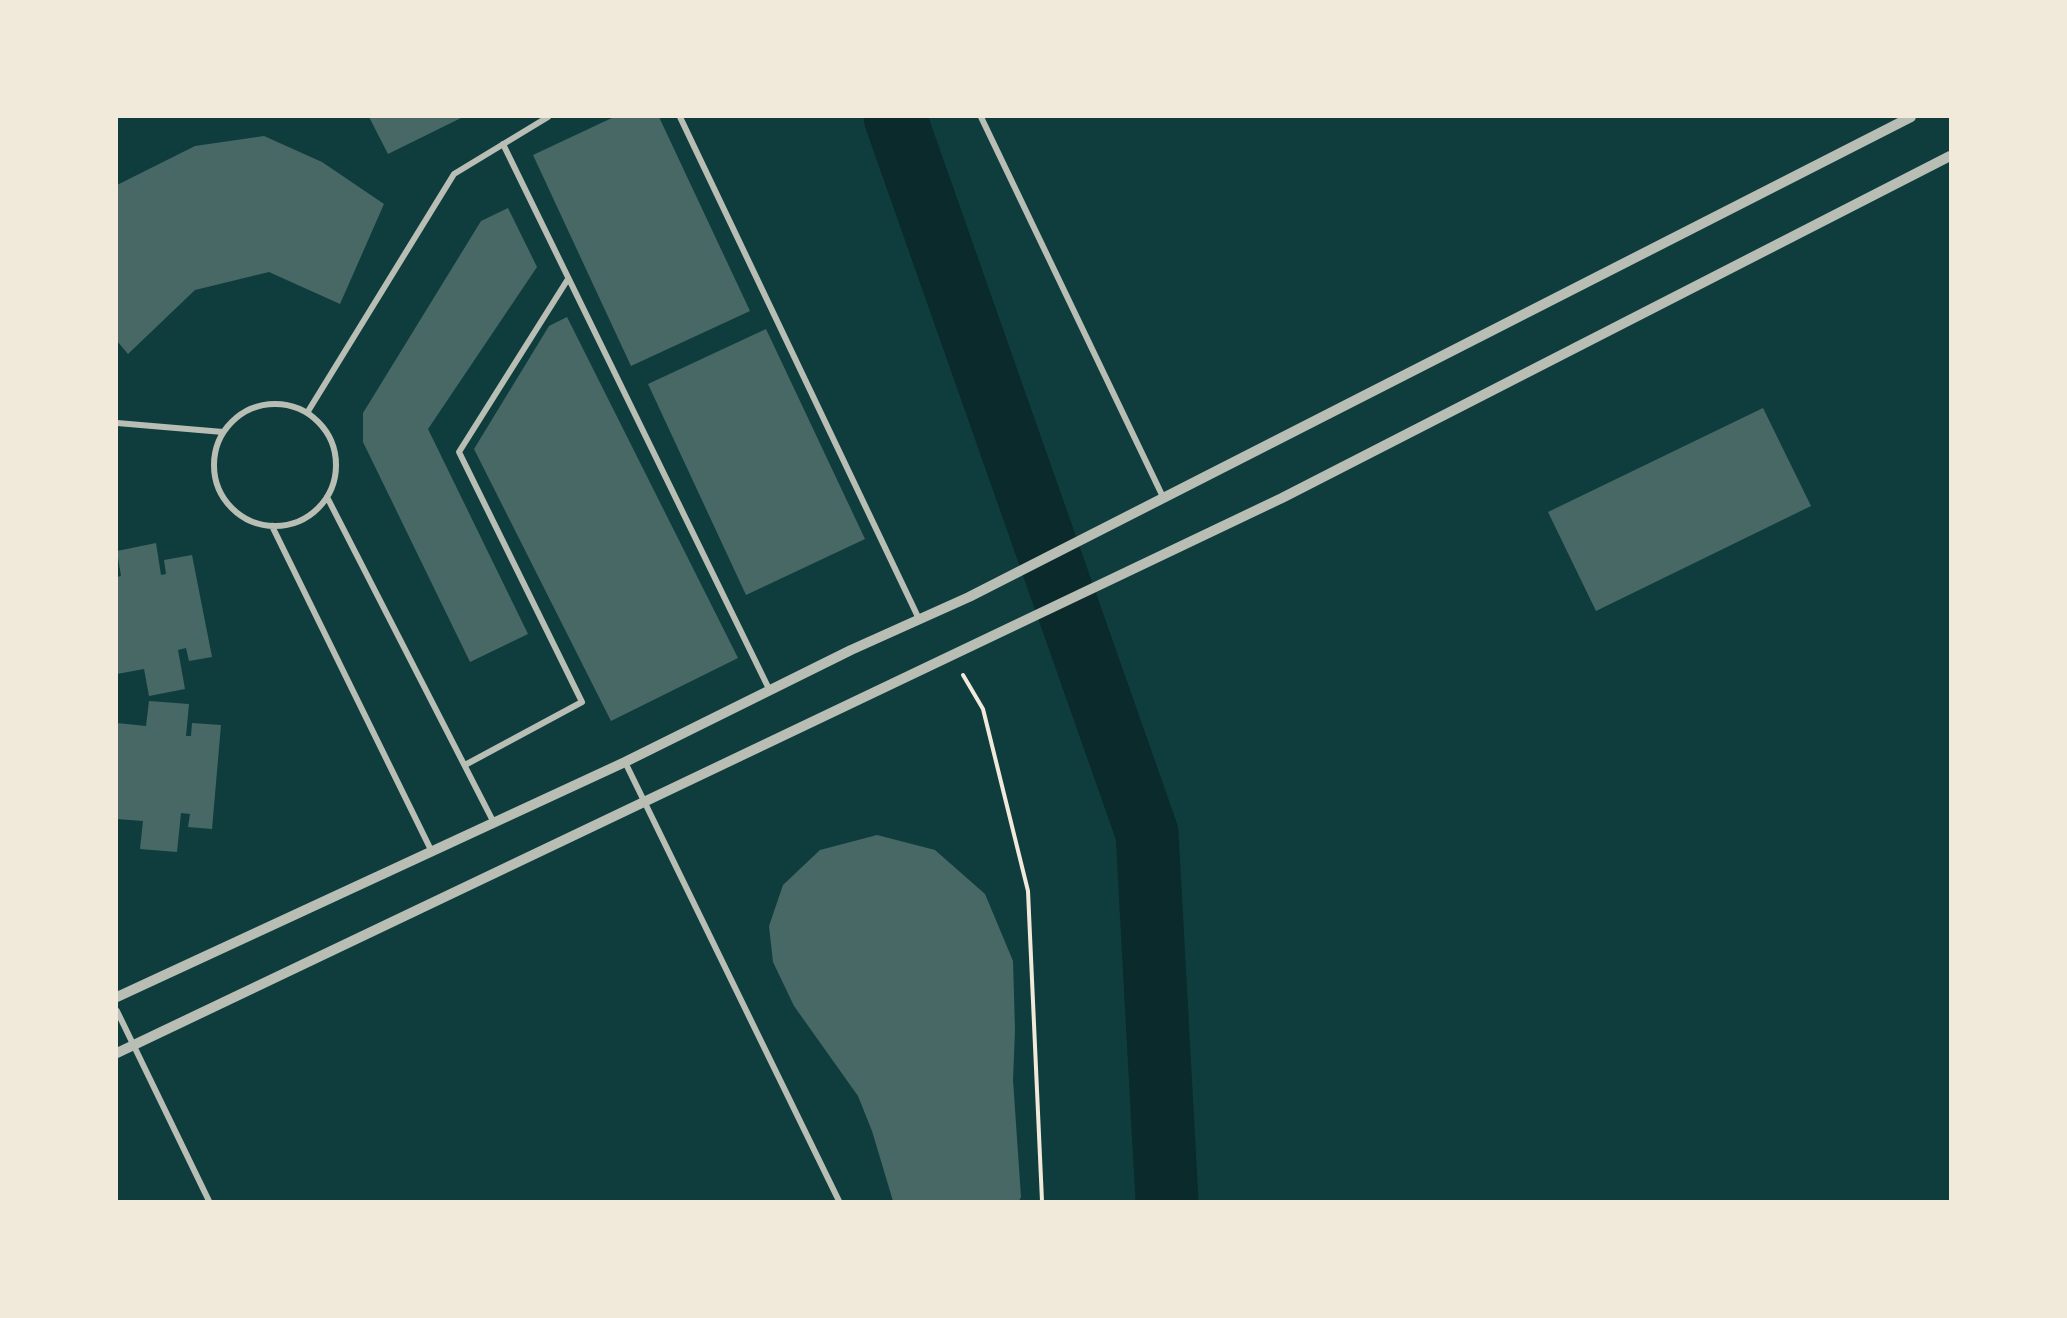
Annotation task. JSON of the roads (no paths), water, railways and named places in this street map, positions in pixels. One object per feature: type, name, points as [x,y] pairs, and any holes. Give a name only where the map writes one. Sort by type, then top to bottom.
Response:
[{"type":"street","points":[[308,413],[454,174],[548,117]]},
{"type":"street","points":[[680,117],[919,619]]},
{"type":"street","points":[[981,117],[1163,497]]},
{"type":"street","points":[[117,997],[625,762],[851,650],[969,597],[1911,117]]},
{"type":"street","points":[[503,144],[770,691]]},
{"type":"street","points":[[117,1053],[1293,493],[1950,156]]},
{"type":"street","points":[[465,765],[582,702],[459,452],[568,279]]},
{"type":"street","points":[[271,404],[290,406],[308,413],[322,426],[331,442],[336,460],[334,480],[327,497],[317,510],[288,525],[272,526],[251,521],[234,509],[221,493],[214,472],[215,452],[223,432],[236,417],[252,408],[271,404]]},
{"type":"street","points":[[117,423],[223,432]]},
{"type":"street","points":[[327,497],[494,823]]},
{"type":"street","points":[[272,526],[432,852]]},
{"type":"street","points":[[625,762],[838,1201]]},
{"type":"street","points":[[117,1011],[209,1201]]},
{"type":"waterway","points":[[895,117],[1147,833],[1167,1201]]}]
